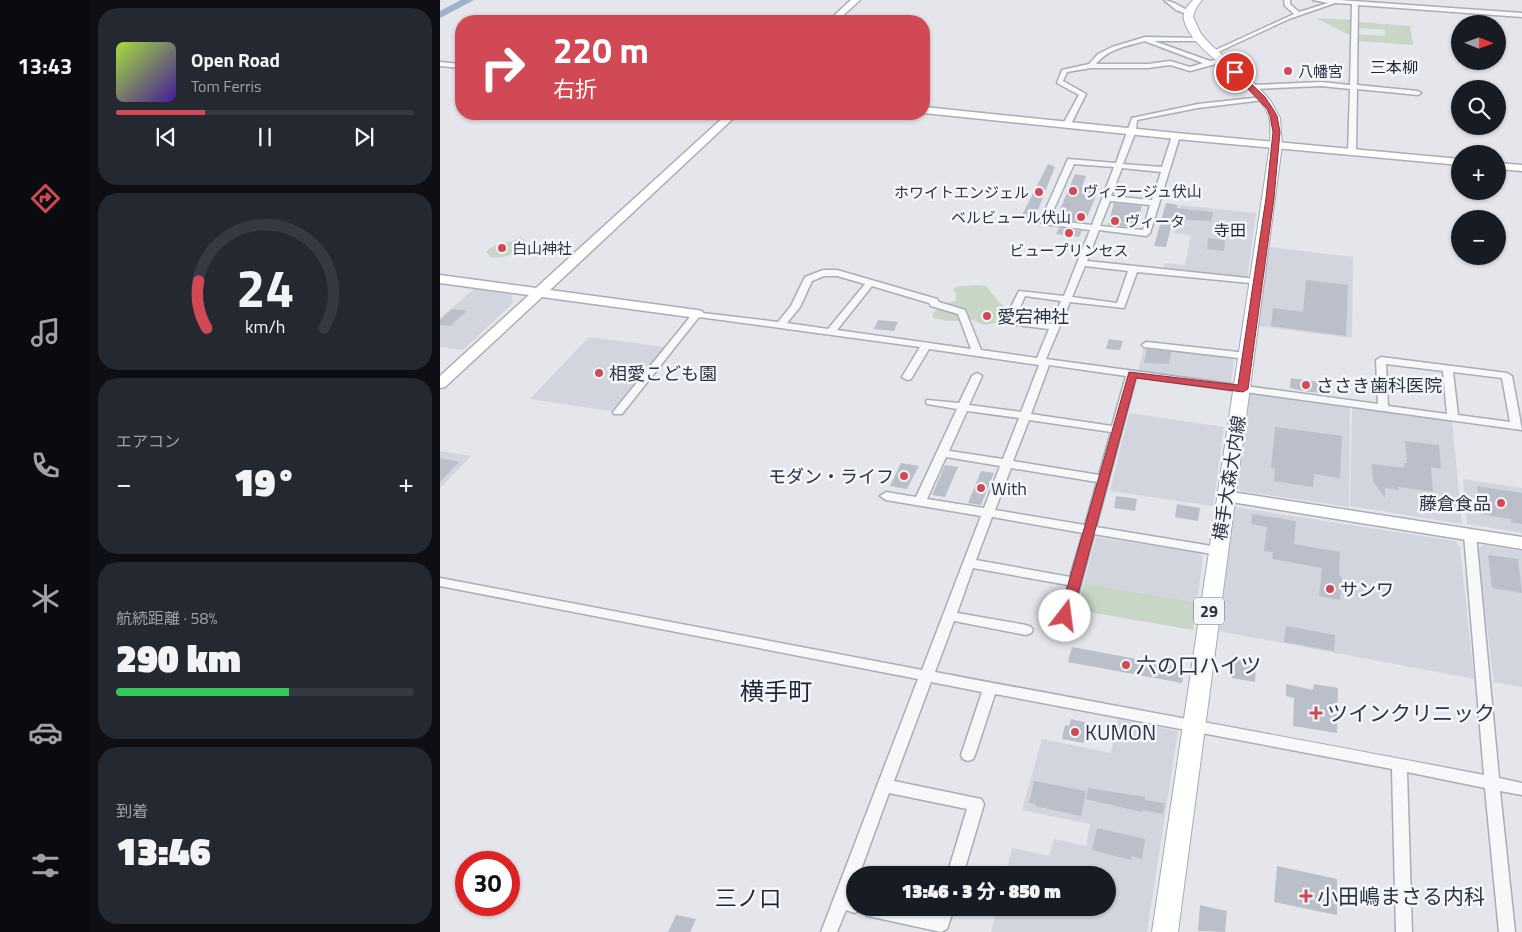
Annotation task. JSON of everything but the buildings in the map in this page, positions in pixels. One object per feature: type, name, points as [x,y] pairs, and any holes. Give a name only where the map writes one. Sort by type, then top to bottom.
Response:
[{"type":"main road","points":[[1189,13],[1198,0]]},
{"type":"main road","name":"横手大森大内線","points":[[1165,932],[1276,145],[1274,116],[1252,87],[1201,39],[1190,24],[1189,13]]},
{"type":"street","points":[[839,15],[856,0]]},
{"type":"street","points":[[1168,0],[1178,9],[1189,13]]},
{"type":"street","points":[[1287,0],[1287,5],[1298,14]]},
{"type":"street","points":[[1316,0],[1522,15]]},
{"type":"street","points":[[1214,52],[1298,14],[1336,2]]},
{"type":"street","points":[[1352,152],[1355,3]]},
{"type":"street","points":[[1091,66],[1100,55],[1114,48],[1145,39],[1201,39]]},
{"type":"street","points":[[1145,39],[1209,63]]},
{"type":"street","points":[[1067,124],[1084,94],[1059,82],[1064,71],[1091,66],[1148,66],[1170,63],[1190,69],[1224,61]]},
{"type":"street","points":[[440,64],[455,65]]},
{"type":"street","points":[[1252,87],[1305,84],[1418,93]]},
{"type":"street","points":[[860,866],[886,786],[1025,416],[1054,327],[1082,263],[1094,227],[1107,198],[1132,132],[1134,119],[1168,110],[1214,102],[1262,98]]},
{"type":"street","points":[[930,111],[1132,132],[1451,161]]},
{"type":"street","points":[[440,384],[726,120]]},
{"type":"street","points":[[1165,170],[1071,161],[1044,222],[1146,233],[1176,136]]},
{"type":"street","points":[[1506,167],[1522,168]]},
{"type":"street","points":[[1107,198],[1155,202]]},
{"type":"street","points":[[1082,263],[1257,282]]},
{"type":"street","points":[[1054,327],[1009,321],[1022,293],[1120,306],[1133,269]]},
{"type":"street","points":[[780,326],[794,307],[808,279],[815,275],[837,273],[934,301],[934,304],[962,312],[978,354]]},
{"type":"street","points":[[440,279],[1519,427],[1506,376],[1381,360],[1383,408]]},
{"type":"street","points":[[830,334],[870,283]]},
{"type":"street","points":[[618,412],[697,314]]},
{"type":"street","points":[[1147,345],[1247,356]]},
{"type":"street","points":[[907,377],[925,347]]},
{"type":"street","points":[[1448,369],[1453,417]]},
{"type":"street","points":[[1060,633],[1132,374]]},
{"type":"street","points":[[920,502],[977,376]]},
{"type":"street","points":[[932,402],[1117,430]]},
{"type":"street","points":[[942,453],[1103,480]]},
{"type":"street","points":[[886,496],[1218,551]]},
{"type":"street","points":[[1225,496],[1522,543]]},
{"type":"street","points":[[1470,535],[1507,932]]},
{"type":"street","points":[[970,563],[1075,582]]},
{"type":"street","points":[[440,582],[1522,789]]},
{"type":"street","points":[[950,616],[1026,630]]},
{"type":"street","points":[[968,756],[990,688]]},
{"type":"street","points":[[1399,765],[1404,932]]},
{"type":"street","points":[[886,786],[976,804],[958,866]]},
{"type":"street","points":[[829,932],[846,906]]},
{"type":"street","points":[[904,916],[941,924],[944,916]]},
{"type":"shaded area","points":[[1180,205],[1256,213],[1247,280],[1163,270],[1165,263],[1185,265],[1191,235],[1173,233]]},
{"type":"shaded area","points":[[1269,247],[1353,257],[1352,338],[1258,326]]},
{"type":"shaded area","points":[[474,289],[511,294],[513,303],[463,350],[440,347],[440,318]]},
{"type":"shaded area","name":"相愛こども園","points":[[589,337],[665,347],[611,411],[530,399]]},
{"type":"shaded area","points":[[1144,346],[1234,357],[1231,384],[1138,372]]},
{"type":"shaded area","points":[[1250,394],[1350,407],[1349,507],[1241,491],[1238,488]]},
{"type":"shaded area","points":[[1352,407],[1452,421],[1462,524],[1350,506]]},
{"type":"shaded area","points":[[1129,413],[1224,427],[1213,506],[1110,491]]},
{"type":"shaded area","points":[[440,451],[471,456],[440,488]]},
{"type":"shaded area","points":[[1463,479],[1522,488],[1522,533],[1467,524]]},
{"type":"shaded area","points":[[1235,507],[1455,541],[1460,546],[1474,679],[1219,631]]},
{"type":"shaded area","points":[[1096,537],[1198,553],[1203,557],[1197,602],[1084,583]]},
{"type":"shaded area","points":[[1483,545],[1522,551],[1522,687],[1494,682],[1477,549]]},
{"type":"shaded area","points":[[1118,719],[1178,731],[1147,932],[991,932],[995,916],[1116,916],[1116,866],[1007,866],[1012,848],[1049,856],[1054,839],[1086,846],[1090,824],[1022,810],[1042,739],[1111,753]]},
{"type":"green space","points":[[1316,18],[1352,20],[1351,36],[1349,35]]},
{"type":"green space","points":[[1358,22],[1410,26],[1413,45],[1357,41],[1357,34],[1385,36],[1385,30],[1358,28]]},
{"type":"green space","points":[[521,238],[526,241],[525,246],[508,256],[492,258],[486,252],[498,244]]},
{"type":"green space","points":[[976,285],[986,286],[1000,303],[1011,311],[1003,322],[983,325],[973,320],[948,321],[933,318],[933,313],[943,304],[956,301],[956,293],[953,289]]},
{"type":"green space","points":[[1084,583],[1197,602],[1193,630],[1077,610]]},
{"type":"waterway","points":[[440,15],[469,0]]},
{"type":"place","name":"八幡宮","points":[[1288,71]]},
{"type":"place","name":"ヴィラージュ伏山","points":[[1073,191]]},
{"type":"place","name":"ホワイトエンジェル","points":[[1039,192]]},
{"type":"place","name":"ベルビュール伏山","points":[[1081,217]]},
{"type":"place","name":"ヴィータ","points":[[1115,221]]},
{"type":"place","name":"ビュープリンセス","points":[[1069,233]]},
{"type":"place","name":"白山神社","points":[[502,248]]},
{"type":"place","name":"愛宕神社","points":[[987,316]]},
{"type":"place","name":"相愛こども園","points":[[599,373]]},
{"type":"place","name":"ささき歯科医院","points":[[1306,385]]},
{"type":"place","name":"モダン・ライフ","points":[[904,476]]},
{"type":"place","name":"With","points":[[981,488]]},
{"type":"place","name":"藤倉食品","points":[[1501,503]]},
{"type":"place","name":"サンワ","points":[[1330,589]]},
{"type":"place","name":"六の口ハイツ","points":[[1126,665]]},
{"type":"place","name":"ツインクリニック","points":[[1316,713]]},
{"type":"place","name":"KUMON","points":[[1075,732]]},
{"type":"place","name":"小田嶋まさる内科","points":[[1306,896]]},
{"type":"district","name":"三本柳","points":[[1394,67]]},
{"type":"district","name":"寺田","points":[[1230,230]]},
{"type":"district","name":"横手町","points":[[776,691]]},
{"type":"district","name":"三ノ口","points":[[748,898]]},
{"type":"route","points":[[1065,616],[1132,374],[1243,389],[1270,198],[1276,132],[1274,116],[1270,109],[1252,87],[1235,72]]}]
